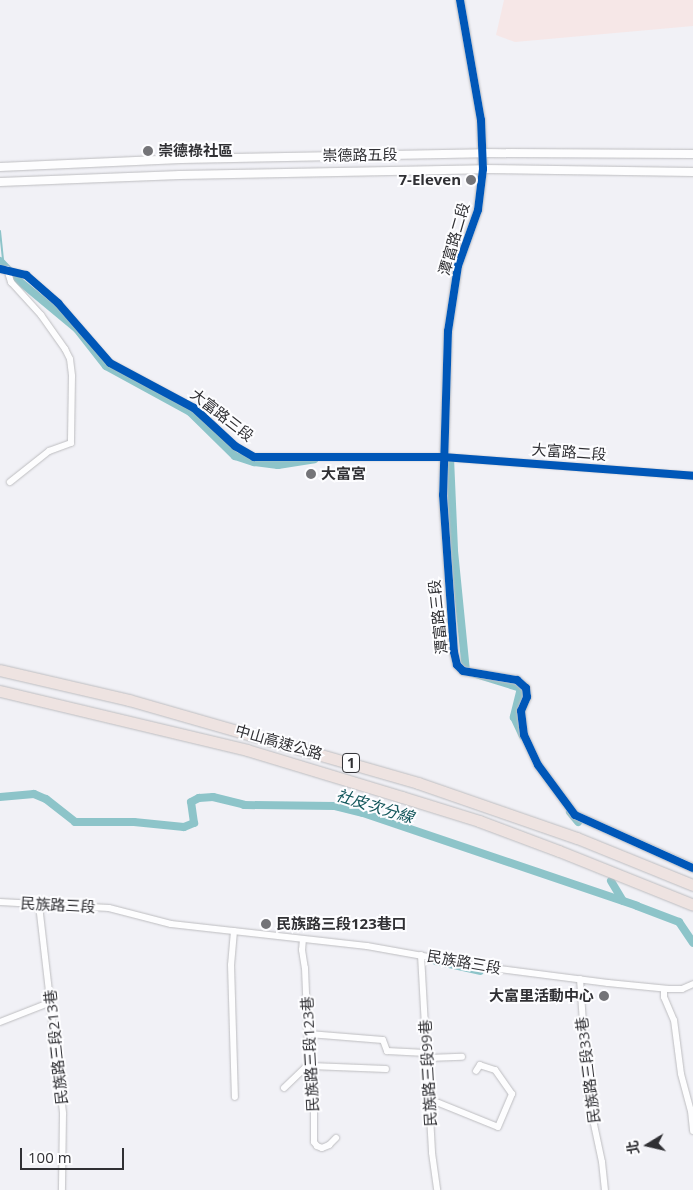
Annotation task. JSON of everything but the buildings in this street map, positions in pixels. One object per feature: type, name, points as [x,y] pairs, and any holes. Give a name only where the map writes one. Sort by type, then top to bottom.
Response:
[{"type":"highway","name":"中山高速公路","points":[[0,670],[129,700],[418,783],[577,838],[693,885]]},
{"type":"highway","name":"中山高速公路","points":[[0,691],[247,750],[402,797],[479,821],[693,905]]},
{"type":"street","name":"潭富路二段","points":[[442,457],[448,331],[458,266],[478,210],[483,169],[481,120],[460,0]]},
{"type":"street","name":"崇德路五段","points":[[0,167],[181,159],[483,153],[693,154]]},
{"type":"street","name":"崇德路五段","points":[[0,182],[180,175],[483,169],[693,172]]},
{"type":"street","name":"大富路三段","points":[[4,269],[26,275],[58,303],[110,363],[194,408],[235,446],[254,457],[442,457]]},
{"type":"street","points":[[4,269],[11,282],[41,315],[66,350],[70,358],[72,386],[71,443],[49,451],[10,482]]},
{"type":"street","name":"大富路二段","points":[[442,457],[693,476]]},
{"type":"street","name":"潭富路三段","points":[[442,457],[445,557],[454,652],[457,664],[463,671],[517,680],[526,688],[527,697],[521,711],[524,735],[538,765],[575,815],[693,868]]},
{"type":"street","name":"民族路三段","points":[[0,902],[109,908],[171,924],[303,939],[421,955],[484,966],[664,989],[682,989],[693,984]]},
{"type":"street","name":"民族路三段213巷","points":[[39,905],[63,1114],[62,1190]]},
{"type":"street","points":[[234,931],[230,965],[235,1097]]},
{"type":"street","name":"民族路三段123巷","points":[[303,939],[302,950],[314,1093],[314,1142],[319,1147],[325,1147],[336,1138]]},
{"type":"street","name":"民族路三段99巷","points":[[421,955],[429,1099],[437,1190]]},
{"type":"street","name":"民族路三段33巷","points":[[580,979],[588,1096],[602,1162],[605,1190]]},
{"type":"street","points":[[664,989],[664,997],[674,1020],[681,1074],[691,1111],[693,1131]]},
{"type":"street","points":[[0,1022],[51,1002]]},
{"type":"street","points":[[309,1034],[383,1040],[387,1051],[462,1057]]},
{"type":"street","points":[[284,1088],[311,1064],[386,1069]]},
{"type":"street","points":[[429,1099],[498,1127],[512,1094],[496,1070],[480,1065],[476,1071]]},
{"type":"shaded area","points":[[504,0],[693,0],[693,26],[515,42],[496,35]]},
{"type":"waterway","points":[[0,231],[3,261]]},
{"type":"waterway","points":[[0,261],[18,280],[77,329],[106,366],[190,412],[235,456],[254,462],[278,465],[315,459]]},
{"type":"waterway","points":[[443,458],[450,458],[454,551],[466,671],[521,688],[514,717],[523,736]]},
{"type":"waterway","name":"社皮次分線","points":[[0,797],[34,794],[46,799],[75,822],[134,822],[184,827],[194,823],[191,802],[199,798],[213,797],[244,805],[335,806],[363,813],[679,922],[693,943]]},
{"type":"waterway","points":[[570,812],[578,822]]},
{"type":"waterway","points":[[611,881],[623,901]]},
{"type":"waterway","points":[[436,961],[480,971]]},
{"type":"cycle path","points":[[460,0],[481,120],[483,169],[478,210],[458,266],[448,331],[443,495],[454,652],[457,665],[463,671],[517,680],[526,688],[527,697],[521,711],[524,735],[538,765],[575,815],[693,868]]},
{"type":"cycle path","points":[[0,269],[26,275],[58,303],[110,363],[194,408],[235,446],[254,457],[443,457],[693,476]]},
{"type":"place","name":"崇德祿社區","points":[[148,151]]},
{"type":"place","name":"7-Eleven","points":[[471,180]]},
{"type":"place","name":"大富宮","points":[[311,474]]},
{"type":"place","name":"民族路三段123巷口","points":[[266,924]]},
{"type":"place","name":"大富里活動中心","points":[[604,996]]}]
